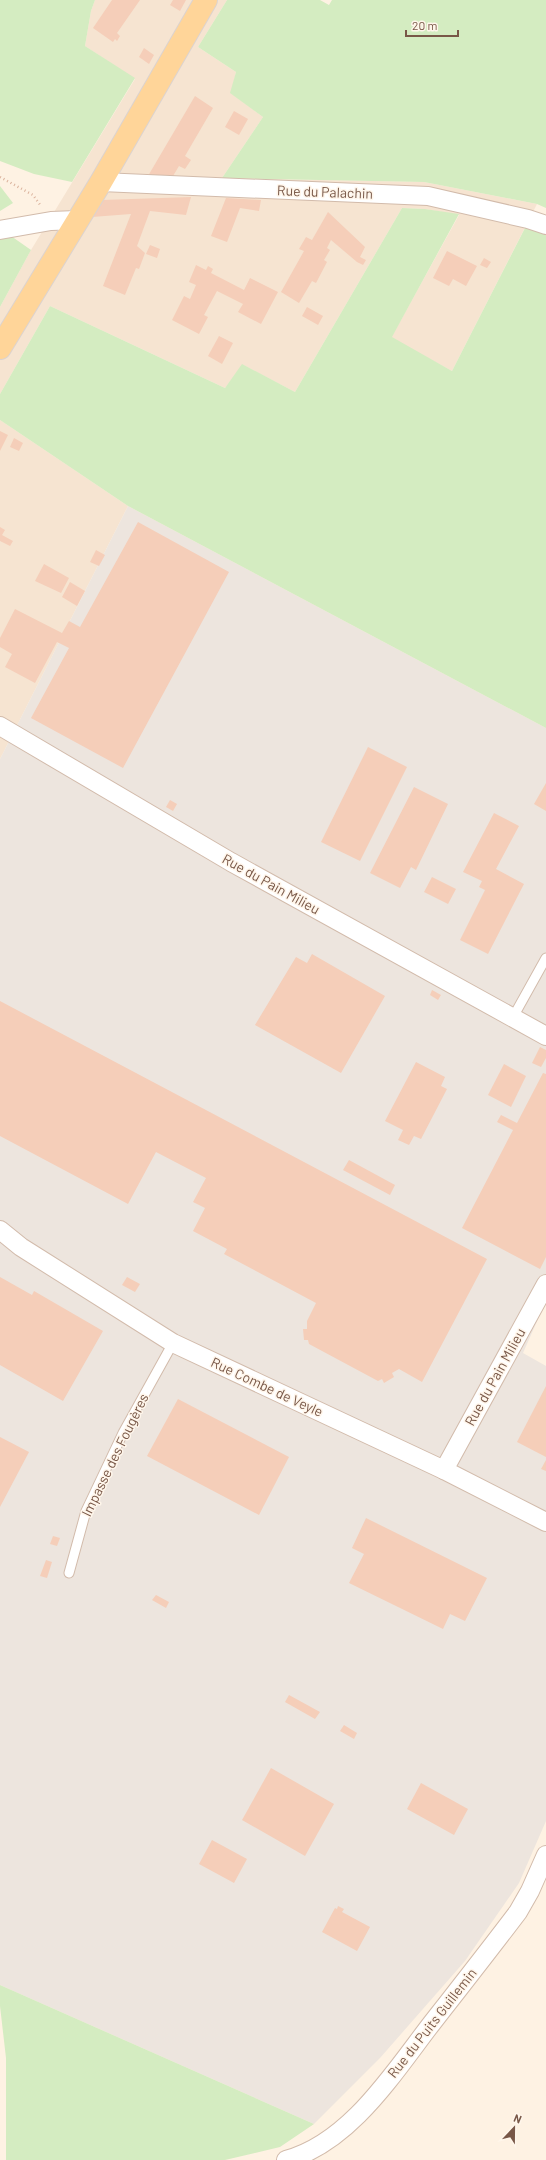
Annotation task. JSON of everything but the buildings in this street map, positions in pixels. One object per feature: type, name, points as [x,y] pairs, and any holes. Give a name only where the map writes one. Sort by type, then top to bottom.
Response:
[{"type":"main road","points":[[0,348],[100,182],[206,0]]},
{"type":"street","name":"Rue du Palachin","points":[[100,182],[428,196],[528,218],[546,225]]},
{"type":"street","points":[[0,230],[51,221],[77,220]]},
{"type":"street","name":"Rue du Pain Milieu","points":[[0,726],[231,862],[512,1019],[546,1036]]},
{"type":"street","name":"Rue Combe de Veyle","points":[[0,1230],[22,1246],[173,1343],[444,1470],[546,1522]]},
{"type":"street","name":"Rue du Pain Milieu","points":[[444,1470],[546,1284]]},
{"type":"street","name":"Rue du Puits Guillemin","points":[[286,2160],[300,2156],[326,2142],[371,2102],[518,1912],[530,1891],[546,1855]]},
{"type":"lane","points":[[512,1019],[546,958]]},
{"type":"lane","name":"Impasse des Fougères","points":[[69,1573],[86,1511],[123,1433],[173,1343]]},
{"type":"path","points":[[0,176],[33,195],[51,221]]},
{"type":"shaded area","points":[[95,0],[227,0],[198,47],[236,72],[231,93],[263,117],[222,178],[424,182],[537,204],[452,371],[391,338],[459,215],[425,209],[402,208],[295,392],[243,365],[225,388],[50,306],[0,394],[0,307],[31,250],[135,79],[85,46],[91,11]]},
{"type":"shaded area","points":[[0,420],[128,506],[0,759]]},
{"type":"shaded area","points":[[128,506],[546,728],[546,1301],[523,1353],[546,1366],[546,1821],[519,1883],[465,1961],[380,2058],[314,2124],[0,1985],[0,759]]},
{"type":"green space","points":[[0,0],[95,0],[91,11],[85,46],[135,78],[72,182],[34,174],[0,161]]},
{"type":"green space","points":[[227,0],[320,0],[329,5],[332,0],[546,0],[546,208],[537,204],[424,182],[222,178],[263,117],[230,93],[236,72],[198,47]]},
{"type":"green space","points":[[0,186],[13,203],[0,211]]},
{"type":"green space","points":[[402,208],[425,209],[459,214],[392,337],[452,371],[526,226],[546,233],[546,728],[128,506],[0,420],[0,394],[50,306],[225,388],[242,364],[295,392]]},
{"type":"green space","points":[[11,236],[31,250],[0,307],[0,238]]},
{"type":"green space","points":[[0,1985],[314,2124],[280,2147],[225,2160],[6,2160],[6,2058],[0,2006]]}]
